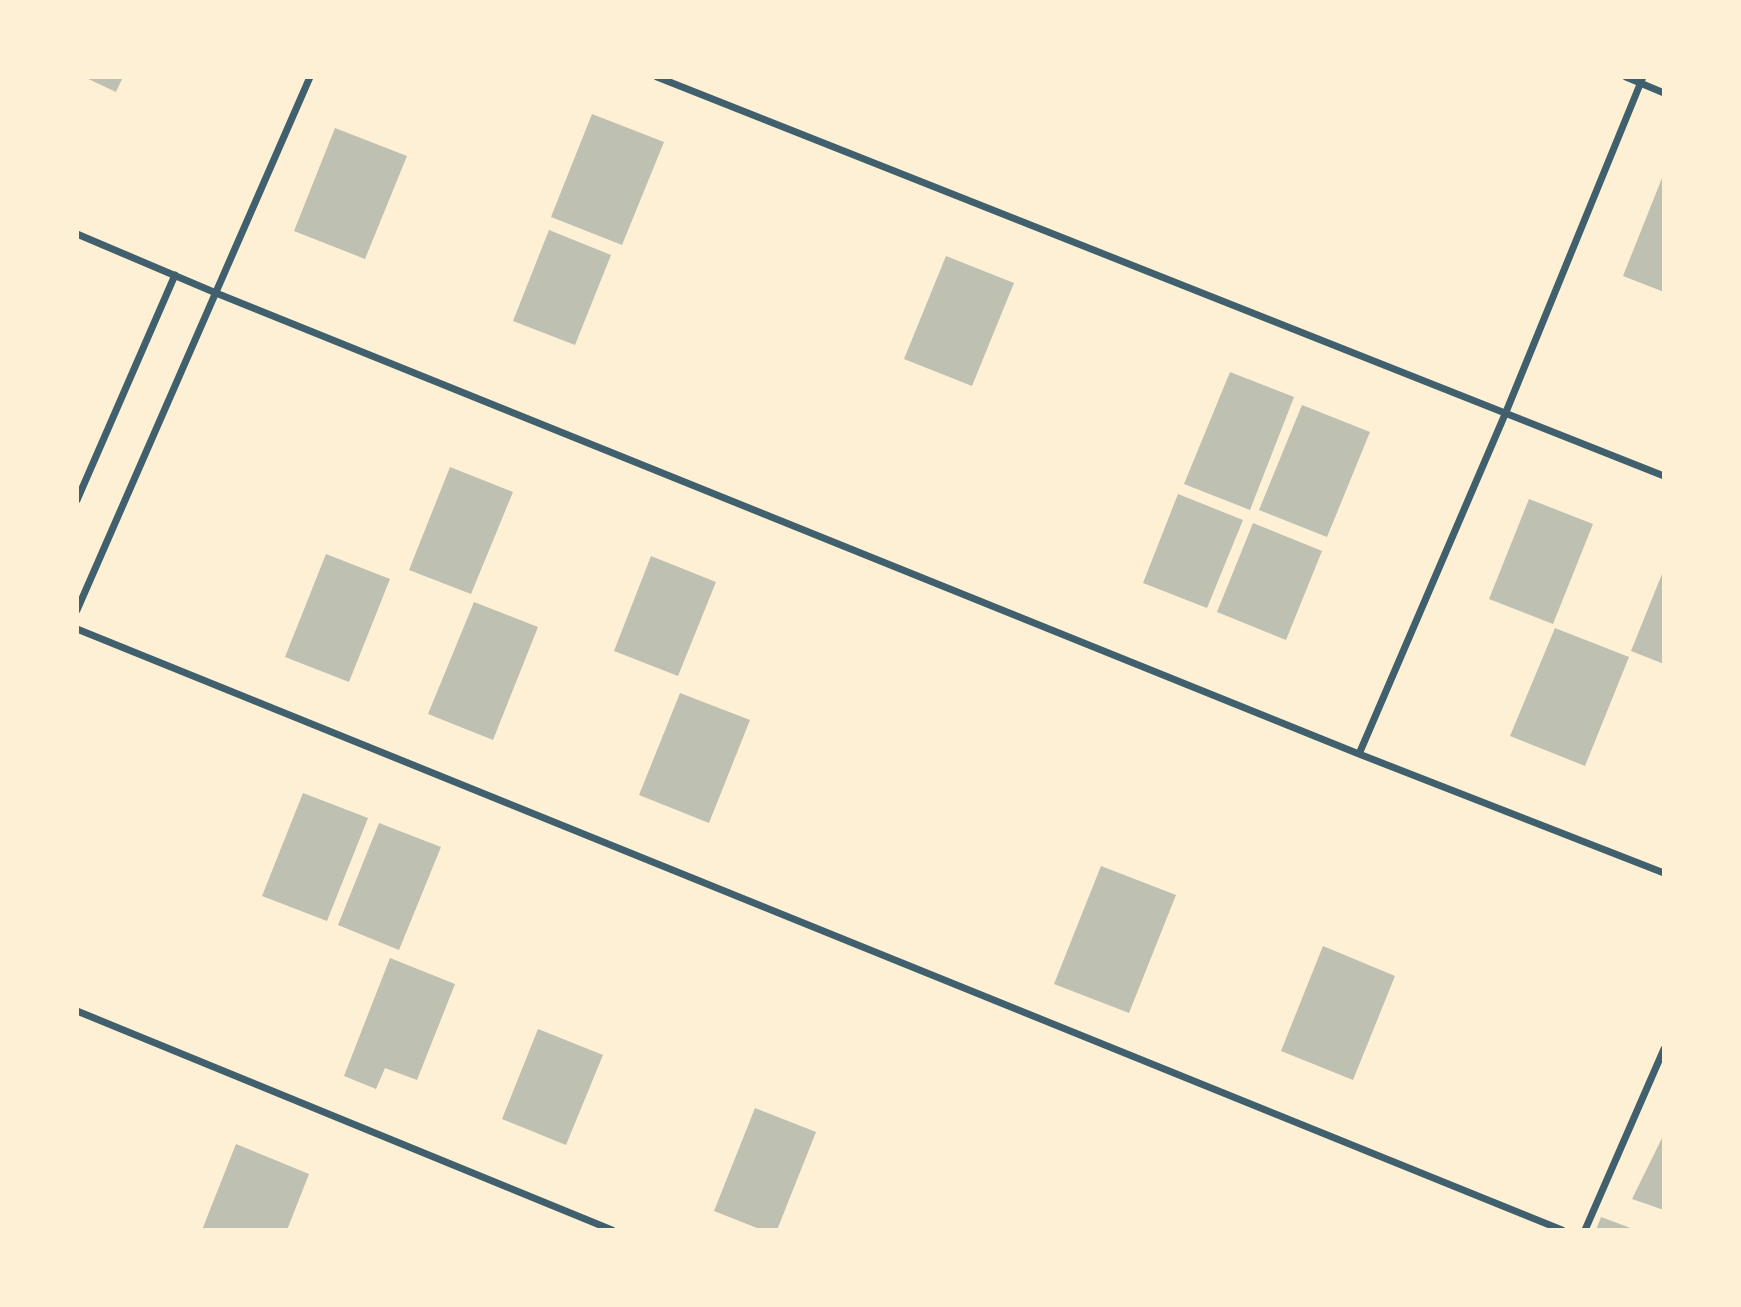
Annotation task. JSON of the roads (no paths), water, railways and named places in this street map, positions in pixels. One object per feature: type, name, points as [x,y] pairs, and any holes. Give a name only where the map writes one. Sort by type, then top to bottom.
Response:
[{"type":"street","points":[[77,610],[310,77]]},
{"type":"street","points":[[657,77],[1664,476]]},
{"type":"street","points":[[1626,77],[1642,80],[1664,93]]},
{"type":"street","points":[[1359,754],[1506,412],[1642,80]]},
{"type":"street","points":[[77,234],[216,293],[1359,754],[1664,873]]},
{"type":"street","points":[[77,499],[175,275]]},
{"type":"street","points":[[77,629],[1562,1230]]},
{"type":"street","points":[[77,1011],[612,1230]]},
{"type":"street","points":[[1585,1230],[1664,1049]]}]
